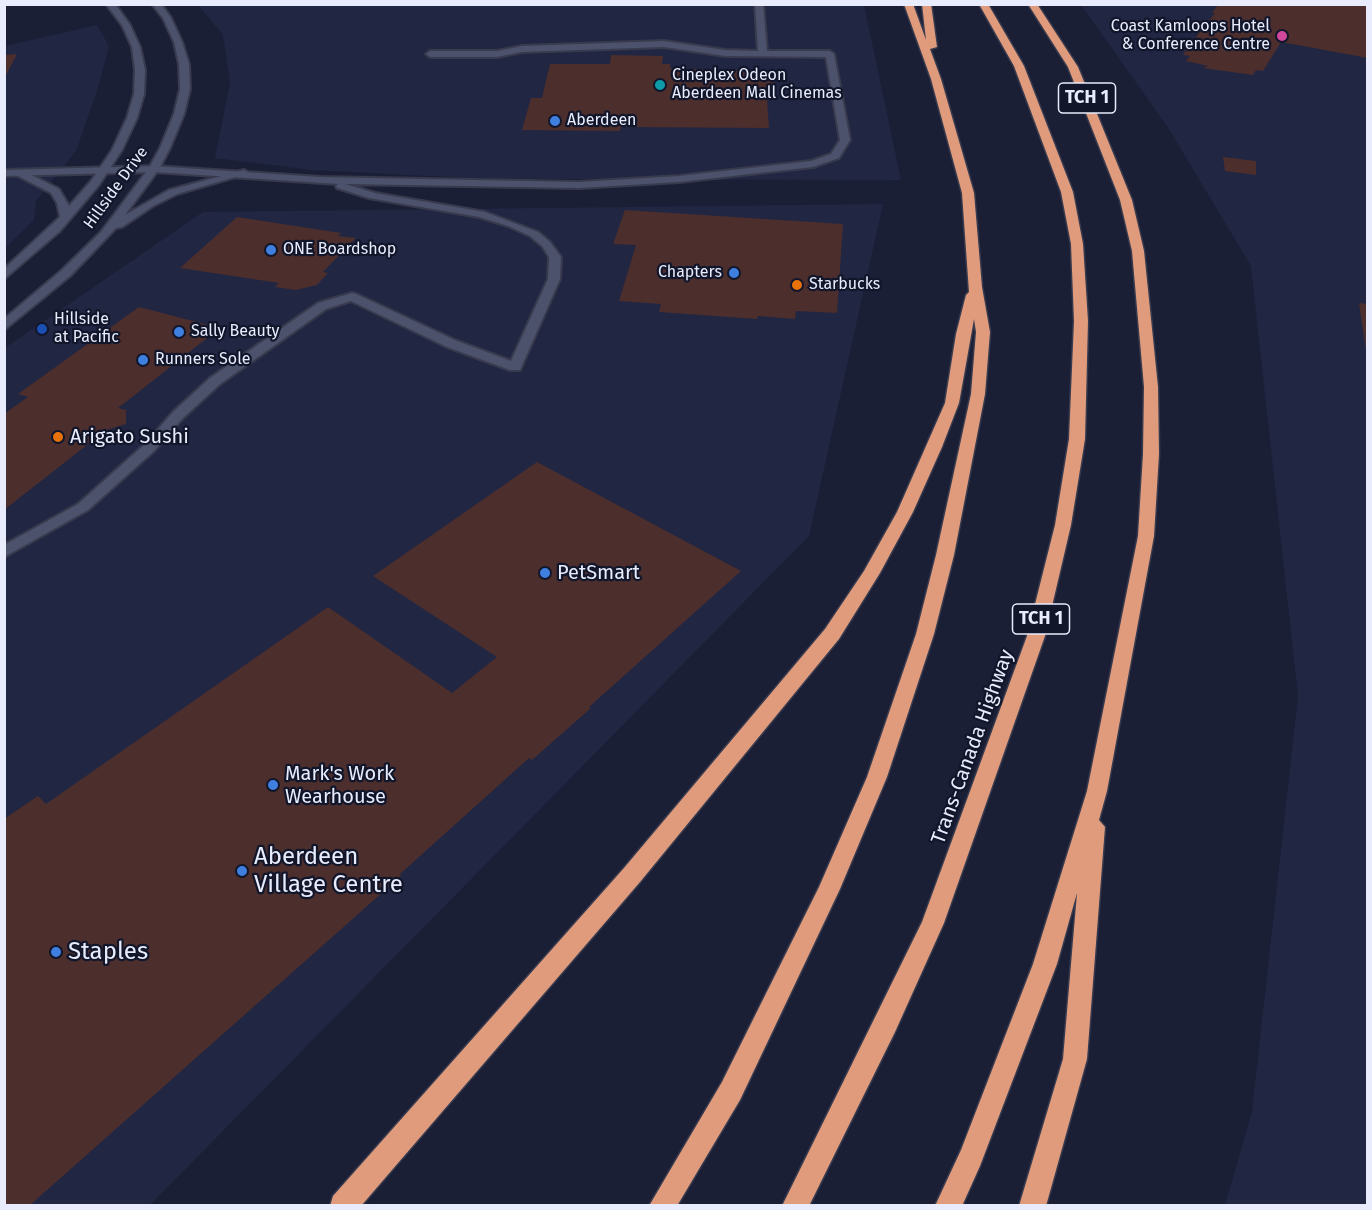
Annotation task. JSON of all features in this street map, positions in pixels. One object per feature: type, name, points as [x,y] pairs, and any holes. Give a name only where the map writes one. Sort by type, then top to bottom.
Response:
[{"type":"highway","points":[[663,1206],[731,1091],[829,889],[880,766],[925,634],[945,555],[978,394],[983,332],[975,287],[968,193],[936,79],[908,4]]},
{"type":"highway","points":[[926,4],[936,79]]},
{"type":"highway","name":"Trans-Canada Highway","points":[[795,1206],[886,1024],[933,923],[1036,636],[1063,525],[1077,439],[1082,321],[1077,244],[1067,192],[1019,66],[983,4]]},
{"type":"highway","name":"TCH 1","points":[[948,1206],[971,1157],[1045,964],[1097,791],[1146,536],[1151,454],[1151,387],[1138,251],[1126,200],[1074,67],[1032,4]]},
{"type":"highway","points":[[339,1206],[632,875],[759,726],[832,634],[872,573],[905,512],[934,447],[952,403],[963,334],[975,287]]},
{"type":"highway","points":[[1032,1206],[1075,1059],[1097,791]]},
{"type":"highway","points":[[343,1206],[367,1176]]},
{"type":"main road","name":"Hillside Drive","points":[[4,276],[66,218],[106,169],[132,118],[139,94],[140,70],[136,47],[126,25],[110,4]]},
{"type":"main road","name":"Hillside Drive","points":[[4,326],[66,273],[105,234],[154,169],[179,114],[184,89],[184,64],[178,42],[167,18],[156,4]]},
{"type":"main road","points":[[759,4],[763,54]]},
{"type":"main road","points":[[4,173],[154,169],[244,173],[320,180],[579,185],[637,182],[813,164],[835,156],[845,140],[831,54],[724,53],[653,44],[522,49],[497,54],[430,54]]},
{"type":"main road","points":[[18,172],[55,191],[63,203],[66,218]]},
{"type":"main road","points":[[105,234],[149,204],[173,192],[244,173]]},
{"type":"main road","points":[[4,552],[83,507],[149,448],[178,415],[215,381],[322,306],[352,297],[452,344],[515,367],[554,279],[555,257],[546,244],[534,234],[481,214],[373,196],[320,180]]},
{"type":"shaded area","name":"Aberdeen","points":[[198,5],[864,5],[901,180],[487,179],[312,170],[215,158],[230,83],[223,35]]},
{"type":"shaded area","points":[[1081,5],[1367,5],[1367,1205],[1225,1205],[1252,1112],[1298,696],[1251,266],[1169,129]]},
{"type":"shaded area","points":[[97,25],[109,46],[97,91],[76,151],[36,201],[34,220],[5,248],[5,46]]},
{"type":"shaded area","name":"Aberdeen Village Centre","points":[[883,204],[809,536],[150,1205],[5,1206],[5,348],[203,212]]},
{"type":"building","name":"Coast Kamloops Hotel & Conference Centre","points":[[1368,4],[1368,58],[1281,42],[1263,71],[1256,70],[1253,75],[1203,68],[1208,66],[1186,61],[1190,56],[1183,55],[1191,41],[1194,41],[1205,23],[1215,13],[1212,13],[1218,5]]},
{"type":"building","points":[[17,54],[4,79],[4,55]]},
{"type":"building","name":"Cineplex Odeon Aberdeen Mall Cinemas","points":[[611,55],[663,56],[662,64],[670,64],[670,68],[773,72],[775,100],[767,100],[769,128],[621,127],[620,131],[522,130],[531,98],[542,98],[550,64],[610,64]]},
{"type":"building","points":[[1223,157],[1256,161],[1256,175],[1225,171]]},
{"type":"building","name":"Chapters","points":[[625,210],[843,224],[837,313],[796,311],[795,319],[758,316],[757,319],[659,312],[661,304],[619,301],[636,245],[613,244]]},
{"type":"building","points":[[237,217],[341,233],[338,236],[356,238],[323,272],[328,273],[317,285],[296,290],[275,287],[279,283],[180,268]]},
{"type":"building","points":[[1359,303],[1368,304],[1368,350],[1366,350]]},
{"type":"building","points":[[139,307],[220,328],[118,408],[126,410],[126,424],[106,430],[4,510],[4,414],[28,397],[18,394]]},
{"type":"building","points":[[537,462],[741,571],[589,707],[591,708],[532,760],[529,758],[400,874],[401,876],[29,1206],[4,1206],[4,819],[38,796],[46,804],[328,607],[452,693],[497,657],[373,576]]},
{"type":"place","name":"Coast Kamloops Hotel & Conference Centre","points":[[1282,36]]},
{"type":"place","name":"Cineplex Odeon Aberdeen Mall Cinemas","points":[[660,85]]},
{"type":"place","name":"Aberdeen","points":[[555,121]]},
{"type":"place","name":"ONE Boardshop","points":[[271,250]]},
{"type":"place","name":"Chapters","points":[[734,273]]},
{"type":"place","name":"Starbucks","points":[[797,285]]},
{"type":"place","name":"Hillside at Pacific","points":[[42,329]]},
{"type":"place","name":"Sally Beauty","points":[[179,332]]},
{"type":"place","name":"Runners Sole","points":[[143,360]]},
{"type":"place","name":"Arigato Sushi","points":[[58,437]]},
{"type":"place","name":"PetSmart","points":[[545,573]]},
{"type":"place","name":"Mark's Work Wearhouse","points":[[273,785]]},
{"type":"place","name":"Aberdeen Village Centre","points":[[242,871]]},
{"type":"place","name":"Staples","points":[[56,952]]}]
